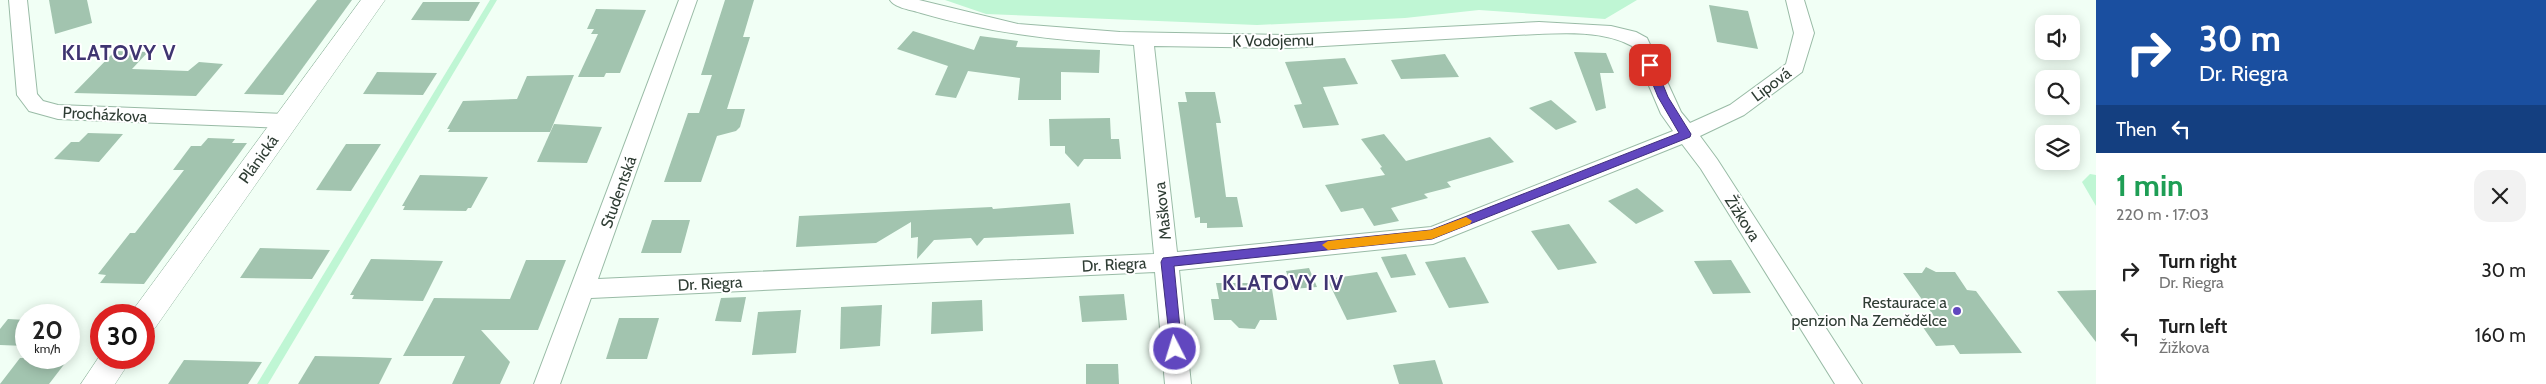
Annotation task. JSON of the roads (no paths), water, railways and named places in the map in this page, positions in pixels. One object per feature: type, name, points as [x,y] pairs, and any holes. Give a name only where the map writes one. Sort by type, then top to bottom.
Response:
[{"type":"main road","name":"Plánická","points":[[155,304],[372,0]]},
{"type":"main road","points":[[97,384],[108,369]]},
{"type":"street","name":"Procházkova","points":[[18,0],[27,95],[36,106],[58,112],[285,121]]},
{"type":"street","name":"Studentská","points":[[547,384],[688,0]]},
{"type":"street","name":"K Vodojemu","points":[[899,0],[946,14],[1034,31],[1143,39],[1262,42],[1498,29],[1562,29],[1630,34],[1640,42],[1644,49]]},
{"type":"street","name":"Lipová","points":[[1686,134],[1737,110],[1795,67],[1804,33],[1795,0]]},
{"type":"street","name":"Maškova","points":[[1143,39],[1178,384]]},
{"type":"street","name":"Žižkova","points":[[1644,49],[1663,97],[1686,134],[1709,164],[1849,384]]},
{"type":"street","name":"Dr. Riegra","points":[[583,289],[1167,262],[1432,235],[1686,134]]},
{"type":"place","name":"Restaurace a penzion Na Zemědělce","points":[[1957,311]]},
{"type":"district","name":"KLATOVY V","points":[[119,53]]},
{"type":"district","name":"KLATOVY IV","points":[[1283,283]]}]
